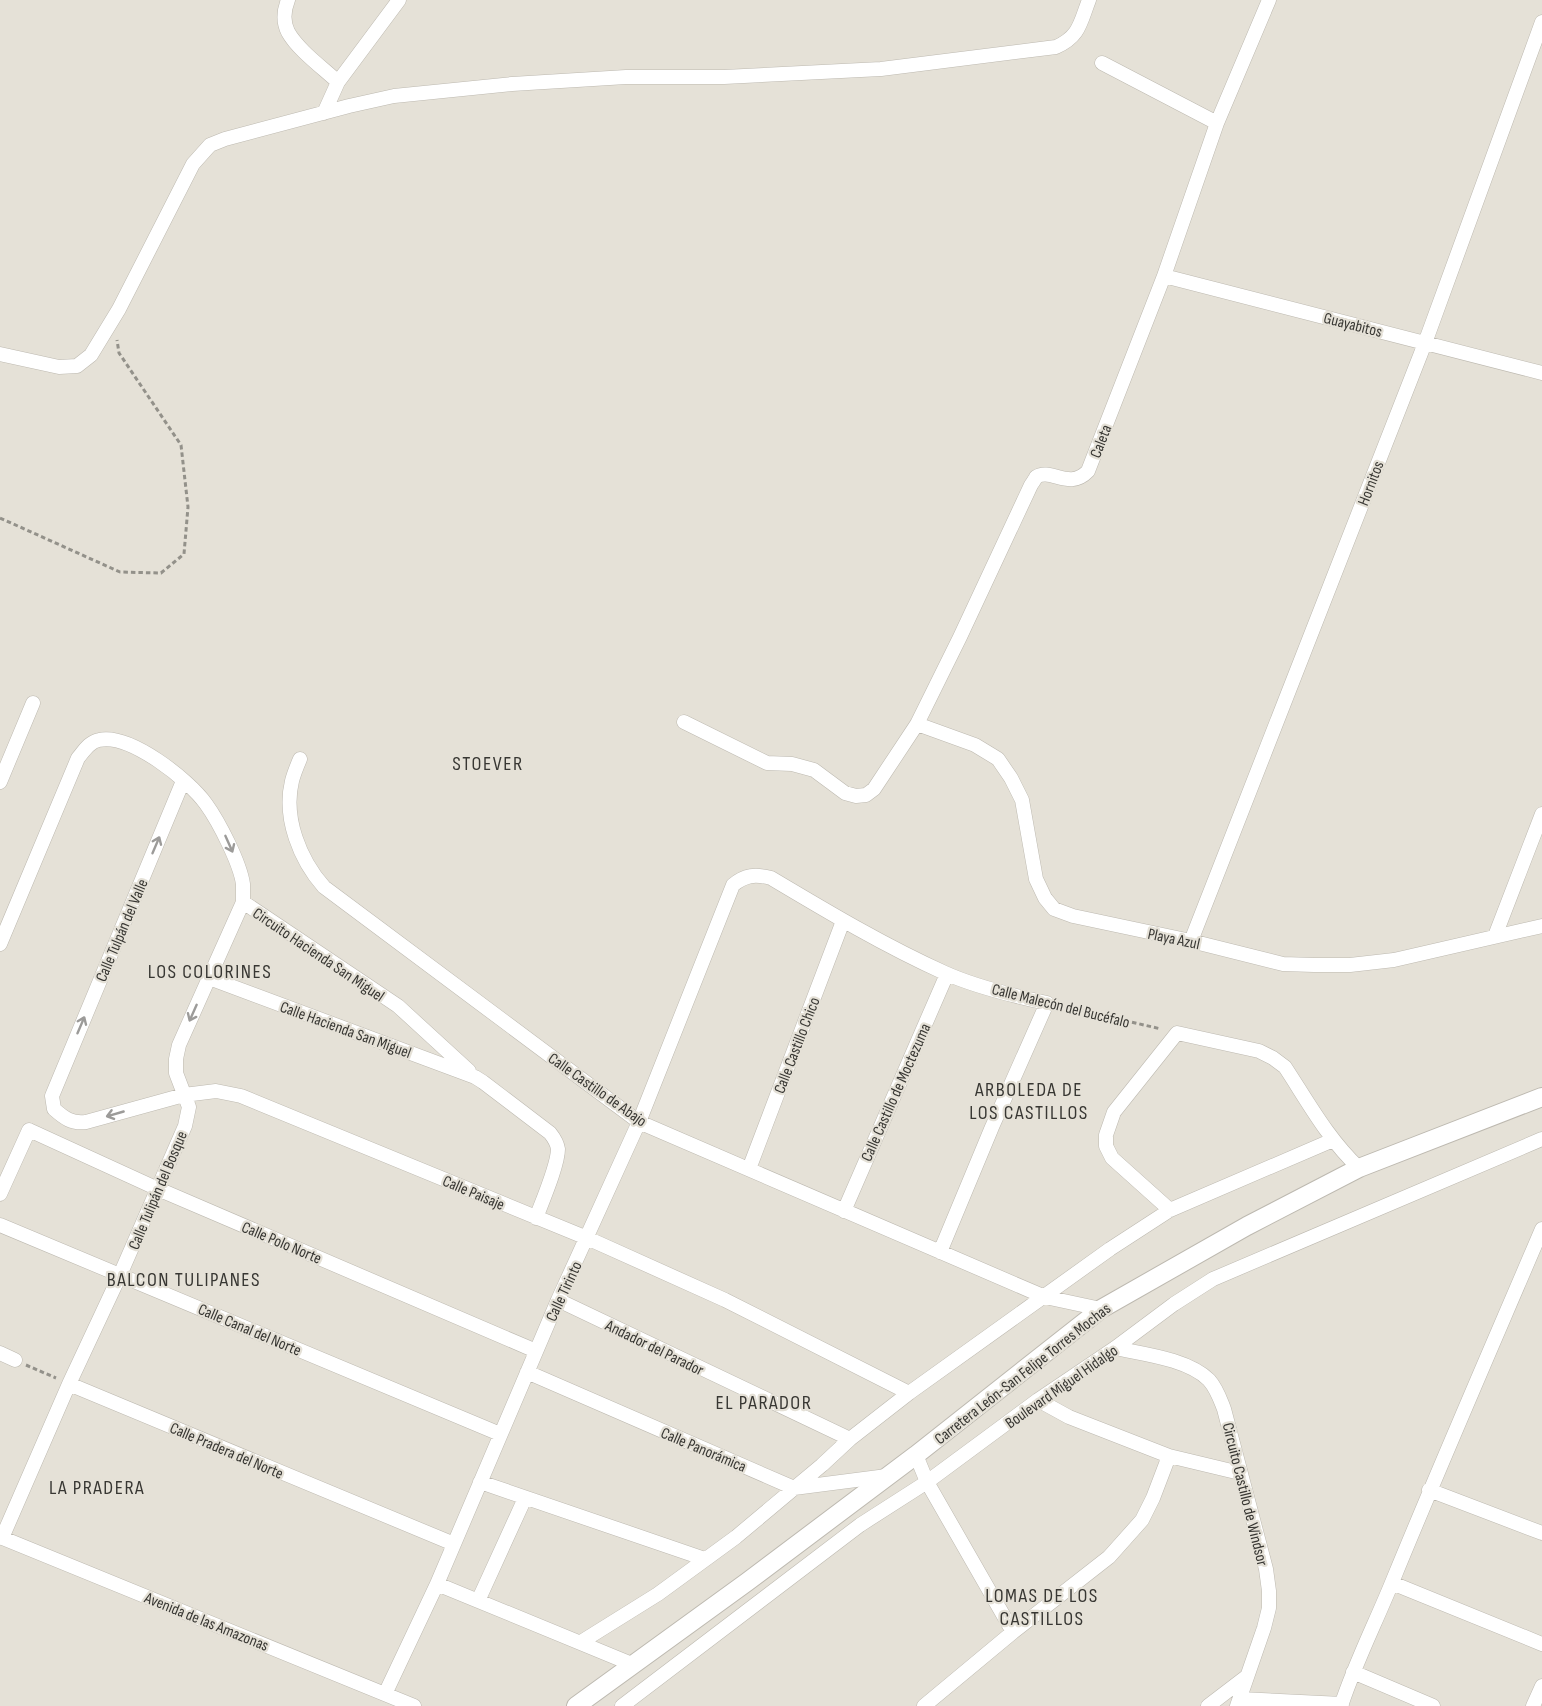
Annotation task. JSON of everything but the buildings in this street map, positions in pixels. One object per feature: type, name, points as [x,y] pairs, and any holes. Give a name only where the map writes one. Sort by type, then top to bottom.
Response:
[{"type":"main road","name":"Carretera León-San Felipe Torres Mochas","points":[[576,1706],[916,1455],[1101,1309],[1247,1226],[1359,1168],[1542,1097]]},
{"type":"street","points":[[288,0],[284,11],[287,31],[338,82]]},
{"type":"street","points":[[324,113],[338,82],[399,0]]},
{"type":"street","points":[[0,354],[59,368],[77,366],[91,355],[119,309],[193,164],[210,145],[225,139],[394,96],[512,84],[626,77],[724,77],[881,69],[1056,48],[1069,41],[1077,30],[1089,0]]},
{"type":"street","name":"Caleta","points":[[684,722],[767,763],[792,764],[814,770],[845,793],[856,796],[866,795],[874,789],[917,724],[1030,485],[1036,477],[1045,475],[1072,480],[1081,478],[1088,471],[1164,276],[1217,123],[1269,0]]},
{"type":"street","name":"Hornitos","points":[[1191,941],[1425,343],[1542,22]]},
{"type":"street","points":[[1102,63],[1217,123]]},
{"type":"street","name":"Guayabitos","points":[[1164,276],[1542,373]]},
{"type":"street","points":[[1,778],[33,703]]},
{"type":"street","name":"Playa Azul","points":[[917,724],[975,745],[998,759],[1023,800],[1036,879],[1045,898],[1054,909],[1073,916],[1191,941],[1283,964],[1338,965],[1394,960],[1542,926]]},
{"type":"street","name":"Circuito Hacienda San Miguel","points":[[0,944],[78,758],[89,745],[98,740],[116,739],[138,748],[164,765],[206,802],[233,854],[243,883],[243,902],[398,1006],[479,1079],[550,1133],[558,1148],[557,1158],[537,1218]]},
{"type":"street","name":"Calle Castillo de Abajo","points":[[300,759],[292,782],[290,804],[292,824],[305,861],[324,887],[639,1122],[1045,1297],[1101,1309]]},
{"type":"street","name":"Calle Tulpán del Valle","points":[[58,1079],[183,781]]},
{"type":"street","points":[[1495,936],[1542,814]]},
{"type":"street","name":"Calle Malecón del Bucéfalo","points":[[733,885],[751,875],[771,878],[843,921],[947,974],[1047,1003]]},
{"type":"street","name":"Calle Tirinto","points":[[385,1694],[437,1584],[558,1300],[639,1122],[733,885]]},
{"type":"street","name":"Calle Tulipán del Bosque","points":[[1,1538],[185,1126],[189,1107],[178,1096],[176,1059],[179,1045],[243,902]]},
{"type":"street","name":"Calle Castillo Chico","points":[[749,1168],[843,921]]},
{"type":"street","name":"Calle Castillo de Moctezuma","points":[[844,1211],[947,974]]},
{"type":"street","name":"Calle Hacienda San Miguel","points":[[208,978],[479,1079]]},
{"type":"street","points":[[940,1252],[1047,1003]]},
{"type":"street","points":[[1170,1210],[1112,1158],[1106,1146],[1106,1135],[1114,1112],[1177,1033],[1259,1051],[1273,1058],[1285,1067],[1333,1140],[1359,1168]]},
{"type":"street","name":"Calle Paisaje","points":[[58,1079],[52,1096],[54,1109],[65,1119],[79,1123],[178,1096],[216,1091],[241,1096],[587,1238],[725,1300],[909,1394]]},
{"type":"street","name":"Calle Polo Norte","points":[[0,1194],[29,1130],[158,1190],[536,1351]]},
{"type":"street","name":"Boulevard Miguel Hidalgo","points":[[622,1706],[860,1526],[927,1482],[1038,1400],[1213,1279],[1542,1139]]},
{"type":"street","points":[[581,1642],[658,1594],[736,1537],[850,1439],[1110,1249],[1170,1210],[1333,1140]]},
{"type":"street","name":"Calle Canal del Norte","points":[[0,1225],[500,1434]]},
{"type":"street","points":[[1239,1702],[1341,1705],[1429,1490],[1542,1229]]},
{"type":"street","name":"Andador del Parador","points":[[558,1300],[850,1439]]},
{"type":"street","name":"Circuito Castillo de Windsor","points":[[1115,1348],[1167,1360],[1199,1372],[1218,1394],[1224,1410],[1266,1569],[1269,1591],[1269,1608],[1264,1628],[1239,1702]]},
{"type":"street","points":[[0,1353],[15,1360]]},
{"type":"street","name":"Calle Panorámica","points":[[527,1372],[794,1488]]},
{"type":"street","name":"Calle Pradera del Norte","points":[[69,1384],[454,1544]]},
{"type":"street","points":[[1038,1400],[1069,1418],[1168,1456],[1240,1473]]},
{"type":"street","points":[[916,1455],[927,1482],[1014,1632]]},
{"type":"street","points":[[924,1706],[1109,1557],[1142,1520],[1153,1498],[1168,1456]]},
{"type":"street","points":[[794,1488],[887,1476]]},
{"type":"street","points":[[480,1482],[705,1559]]},
{"type":"street","points":[[1429,1490],[1542,1533]]},
{"type":"street","points":[[478,1601],[525,1498]]},
{"type":"street","name":"Avenida de las Amazonas","points":[[1,1538],[414,1706]]},
{"type":"street","points":[[1392,1583],[1542,1644]]},
{"type":"street","points":[[437,1584],[634,1665]]},
{"type":"street","points":[[1353,1672],[1433,1706]]},
{"type":"street","points":[[1208,1706],[1246,1677]]},
{"type":"street","points":[[1533,1706],[1542,1686]]},
{"type":"path","points":[[0,518],[120,573],[161,573],[184,554],[188,507],[181,446],[119,353],[116,331],[119,309]]},
{"type":"path","name":"Calle Malecón del Bucéfalo","points":[[1047,1003],[1177,1033]]},
{"type":"path","points":[[15,1360],[69,1384]]},
{"type":"district","name":"STOEVER","points":[[488,763]]},
{"type":"district","name":"LOS COLORINES","points":[[210,971]]},
{"type":"district","name":"ARBOLEDA DE LOS CASTILLOS","points":[[1029,1100]]},
{"type":"district","name":"BALCON TULIPANES","points":[[184,1279]]},
{"type":"district","name":"EL PARADOR","points":[[764,1402]]},
{"type":"district","name":"LA PRADERA","points":[[97,1487]]},
{"type":"district","name":"LOMAS DE LOS CASTILLOS","points":[[1042,1606]]}]
